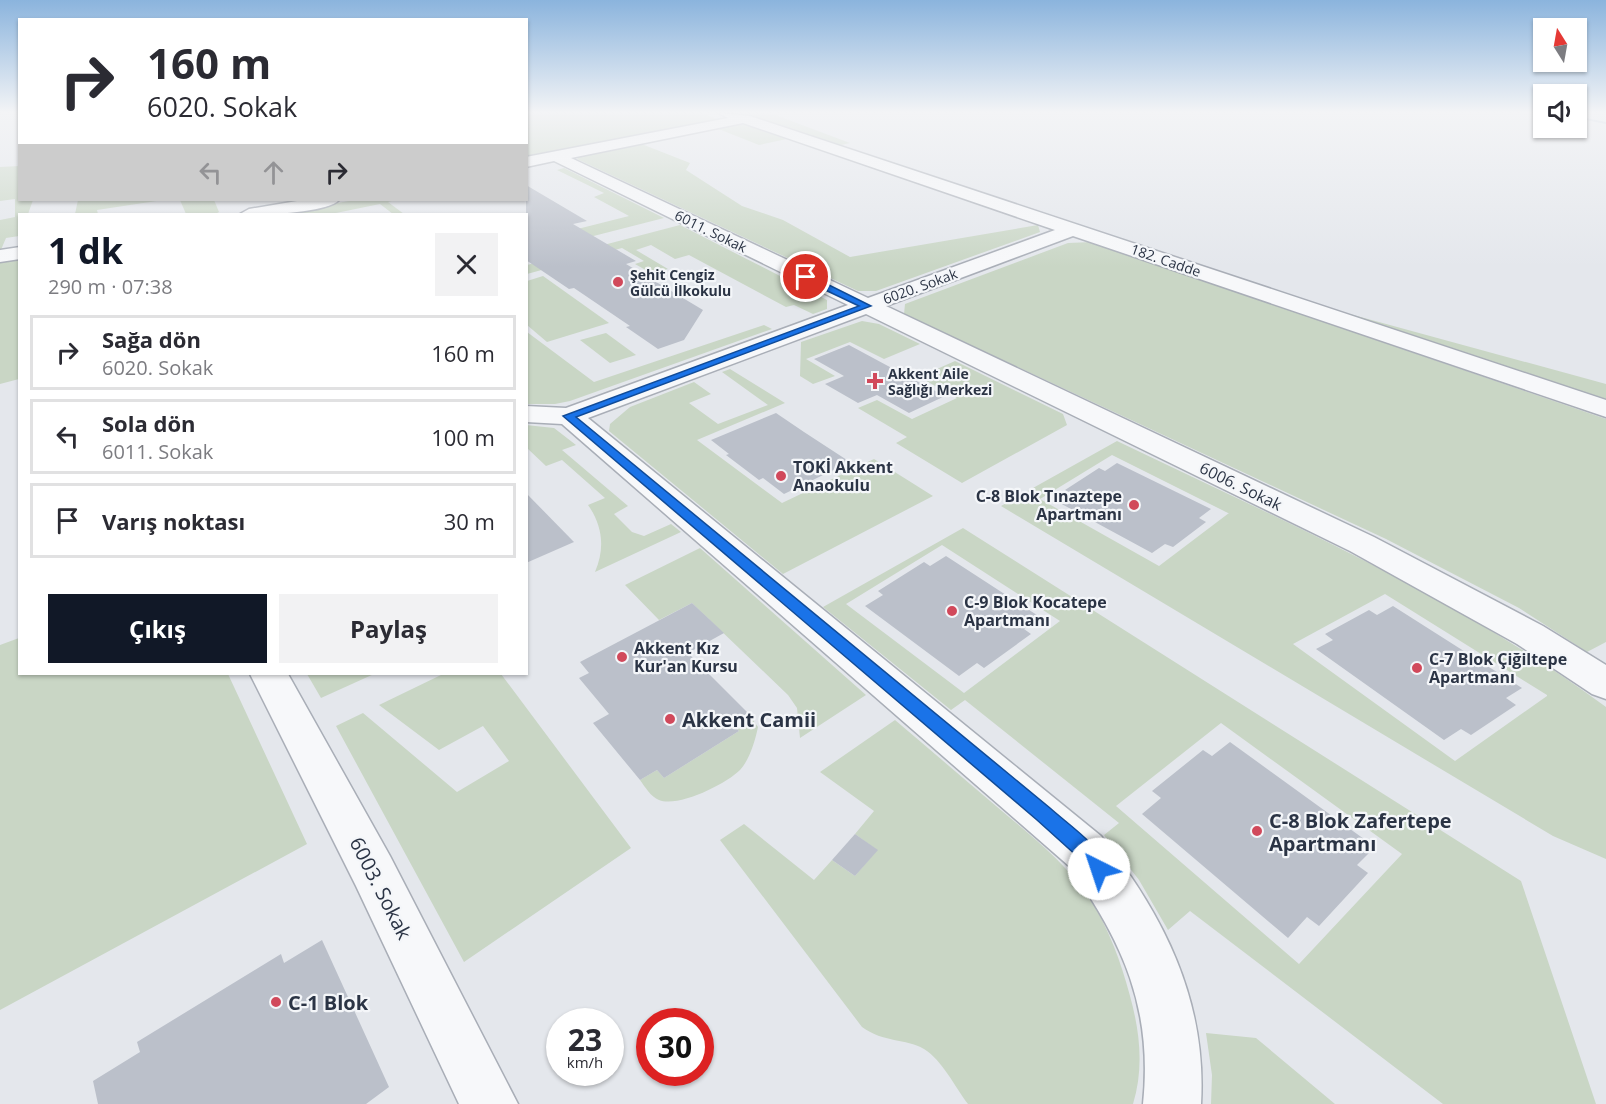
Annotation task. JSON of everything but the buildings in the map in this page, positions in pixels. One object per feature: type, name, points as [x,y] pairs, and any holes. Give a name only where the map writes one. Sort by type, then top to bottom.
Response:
[{"type":"street","name":"6011. Sokak","points":[[574,165],[866,306]]},
{"type":"street","name":"182. Cadde","points":[[881,165],[1606,409]]},
{"type":"street","points":[[240,212],[322,201]]},
{"type":"street","name":"6020. Sokak","points":[[528,414],[568,416],[1074,229]]},
{"type":"street","points":[[0,256],[18,253]]},
{"type":"street","name":"6006. Sokak","points":[[866,306],[1362,544],[1455,592],[1530,635],[1606,684]]},
{"type":"street","points":[[568,416],[1085,850],[1114,887],[1144,944],[1166,1008],[1173,1044],[1172,1104]]},
{"type":"street","name":"6003. Sokak","points":[[270,675],[373,871],[489,1104]]},
{"type":"green space","points":[[589,165],[689,165],[686,170],[742,206],[783,220],[850,257],[1038,225],[1040,232],[876,291],[858,291]]},
{"type":"green space","points":[[18,166],[18,201],[33,201],[28,213],[18,213],[18,236],[6,238],[0,252],[0,220],[15,217],[15,199],[0,201],[0,167]]},
{"type":"green space","points":[[564,168],[664,218],[528,253],[528,241],[629,216],[594,197],[604,193],[557,170]]},
{"type":"green space","points":[[78,201],[156,201],[97,210],[98,213],[75,213]]},
{"type":"green space","points":[[180,201],[214,201],[219,212],[217,213],[186,213]]},
{"type":"green space","points":[[349,201],[392,201],[388,202],[403,213],[392,213],[380,204],[336,213],[283,213]]},
{"type":"green space","points":[[680,225],[827,300],[827,309],[813,314],[794,305],[786,307],[689,255],[675,259],[651,245],[636,250],[668,269],[651,273],[635,264],[644,261],[622,248],[528,274],[528,265]]},
{"type":"green space","points":[[1091,242],[1606,419],[1606,642],[1587,652],[1519,608],[1386,539],[904,314],[905,304],[1068,243]]},
{"type":"green space","points":[[18,257],[18,379],[0,384],[0,261]]},
{"type":"green space","points":[[543,276],[609,323],[547,342],[528,326],[528,281]]},
{"type":"green space","points":[[1335,310],[1606,384],[1606,399]]},
{"type":"green space","points":[[862,321],[879,324],[920,344],[884,359],[850,342],[806,359],[835,376],[813,384],[800,376],[801,342]]},
{"type":"green space","points":[[764,325],[772,329],[570,401],[555,404],[528,404],[528,333],[594,382]]},
{"type":"green space","points":[[606,333],[636,355],[610,363],[580,340]]},
{"type":"green space","points":[[955,361],[1063,414],[1067,425],[962,483],[896,443],[907,437],[858,408],[877,400],[912,419],[957,398],[919,377]]},
{"type":"green space","name":"TOKİ Akkent Anaokulu","points":[[730,369],[785,403],[697,440],[782,503],[874,459],[933,496],[783,574],[609,431],[610,424],[630,407],[694,382],[711,394],[689,403],[718,424],[768,405],[722,372]]},
{"type":"green space","points":[[528,425],[554,428],[576,445],[562,450],[628,506],[614,514],[632,532],[644,536],[671,524],[681,532],[595,572],[600,555],[601,538],[597,521],[588,505],[605,498],[562,460],[546,466],[528,449]]},
{"type":"green space","points":[[1117,441],[1306,531],[1490,630],[1549,667],[1606,707],[1606,859],[1553,836],[1001,506]],"holes":[[[1112,455],[1228,513],[1229,513],[1159,566],[1040,499]],[[1385,594],[1547,695],[1547,696],[1455,761],[1293,644]]]},
{"type":"green space","points":[[963,528],[1521,881],[1596,1104],[1443,1104],[1190,911],[1168,930],[1139,880],[1104,835],[1119,823],[965,700],[951,710],[823,607]],"holes":[[[942,545],[1060,621],[964,693],[846,604]],[[1221,723],[1402,854],[1299,964],[1116,806]]]},
{"type":"green space","points":[[700,548],[866,695],[800,738],[797,708],[788,695],[692,603],[659,620],[625,585]]},
{"type":"green space","points":[[18,638],[18,675],[228,675],[307,844],[0,1010],[0,645]]},
{"type":"green space","points":[[308,675],[372,675],[321,698]]},
{"type":"green space","points":[[441,675],[502,675],[631,848],[464,962],[336,726],[363,713],[457,792],[509,761],[483,726],[439,750],[379,705]]},
{"type":"green space","points":[[748,713],[758,727],[747,761],[733,776],[713,788],[678,801],[659,800],[648,792],[640,780],[657,770],[664,778],[739,731],[731,723]]},
{"type":"green space","points":[[895,720],[1021,827],[1070,873],[1090,899],[1114,946],[1133,1010],[1140,1064],[1133,1104],[968,1104],[931,1054],[909,1043],[878,1036],[862,1027],[720,840],[744,824],[814,880],[832,860],[855,876],[877,850],[855,834],[874,811],[820,772]]},
{"type":"green space","points":[[1206,1033],[1256,1038],[1335,1104],[1211,1104],[1212,1075]]},
{"type":"place","name":"Şehit Cengiz Gülcü İlkokulu","points":[[618,282]]},
{"type":"place","name":"Akkent Aile Sağlığı Merkezi","points":[[875,381]]},
{"type":"place","name":"TOKİ Akkent Anaokulu","points":[[781,476]]},
{"type":"place","name":"C-8 Blok Tınaztepe Apartmanı","points":[[1134,505]]},
{"type":"place","name":"C-9 Blok Kocatepe Apartmanı","points":[[952,611]]},
{"type":"place","name":"Akkent Kız Kur'an Kursu","points":[[622,657]]},
{"type":"place","name":"C-7 Blok Çiğiltepe Apartmanı","points":[[1417,668]]},
{"type":"place","name":"Akkent Camii","points":[[670,719]]},
{"type":"place","name":"C-8 Blok Zafertepe Apartmanı","points":[[1257,831]]},
{"type":"place","name":"C-1 Blok","points":[[276,1002]]},
{"type":"route","points":[[806,277],[866,306],[568,416],[1044,814],[1085,850],[1099,869]]}]
